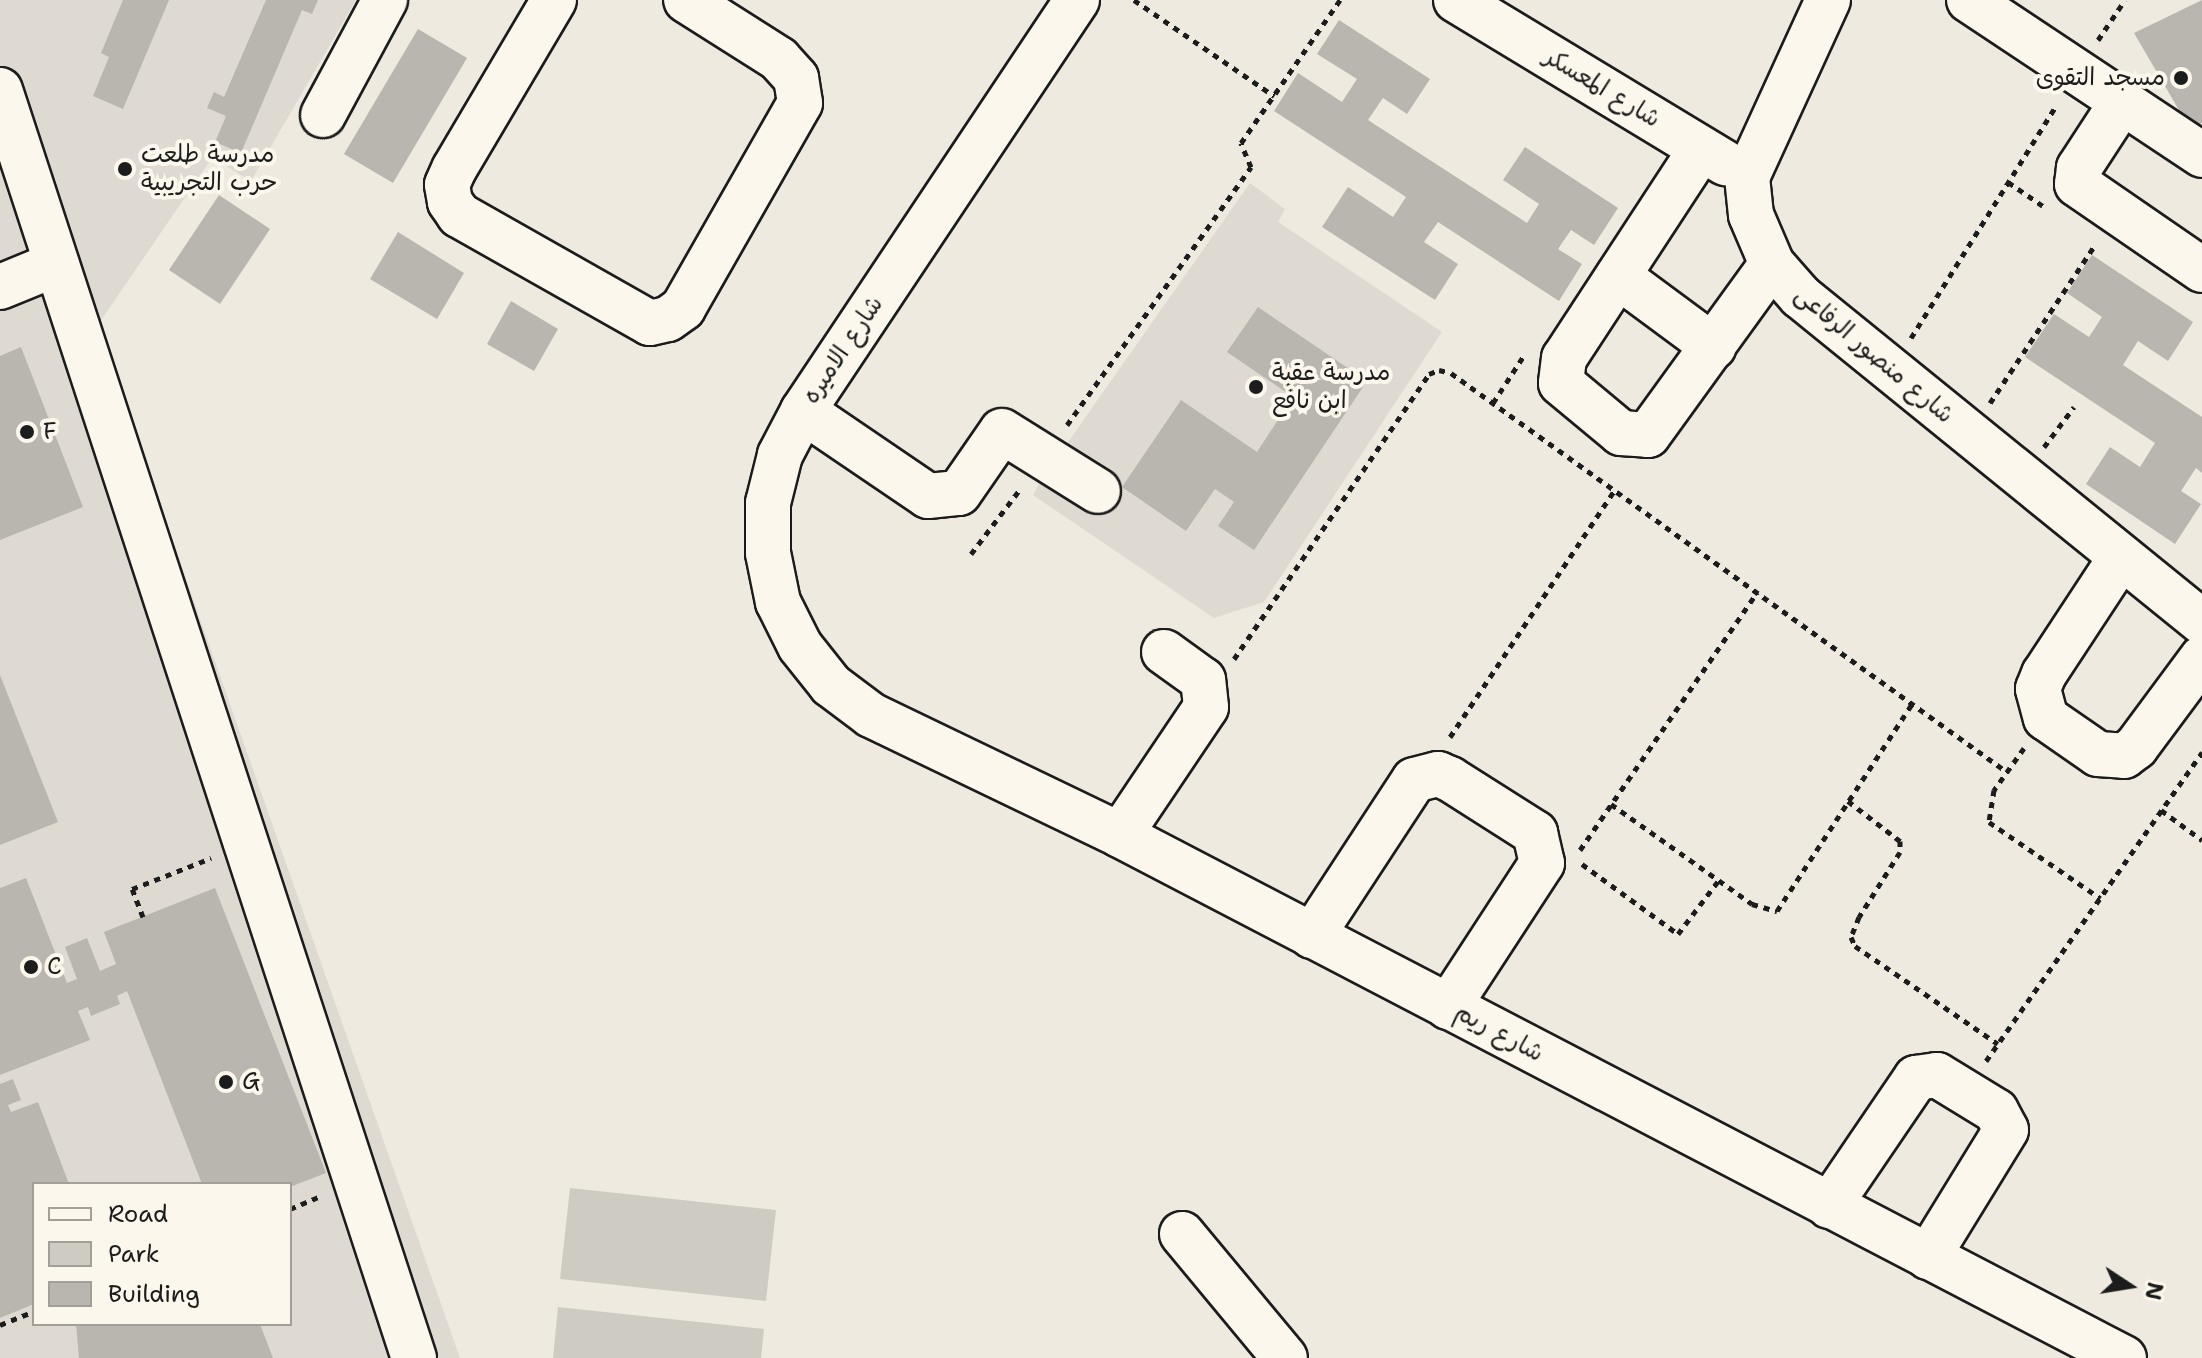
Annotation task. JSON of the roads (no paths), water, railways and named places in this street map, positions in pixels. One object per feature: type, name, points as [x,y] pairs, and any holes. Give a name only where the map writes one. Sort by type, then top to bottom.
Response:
[{"type":"street","points":[[323,115],[385,0]]},
{"type":"street","points":[[554,0],[454,169],[447,185],[450,202],[459,215],[650,323],[668,319],[683,308],[800,103],[796,78],[779,59],[686,0]]},
{"type":"street","name":"شارع الاميره","points":[[871,715],[831,685],[808,656],[778,602],[768,553],[768,503],[780,455],[803,411],[1077,0]]},
{"type":"street","points":[[1747,177],[1828,0]]},
{"type":"street","points":[[1969,0],[2202,155]]},
{"type":"street","name":"شارع المعسكر","points":[[1472,4],[1747,177]]},
{"type":"street","points":[[0,90],[414,1358]]},
{"type":"street","points":[[2122,102],[2079,168],[2077,184],[2202,270]]},
{"type":"street","points":[[1701,149],[1559,370],[1561,383],[1621,433],[1648,435],[1659,426],[1772,264]]},
{"type":"street","name":"شارع منصور الرفاعى","points":[[1747,177],[1751,215],[1772,264],[1800,296],[2202,622]]},
{"type":"street","points":[[0,287],[56,264]]},
{"type":"street","points":[[1618,276],[1714,347]]},
{"type":"street","points":[[803,411],[928,496],[939,498],[959,493],[1002,431],[1098,491]]},
{"type":"street","points":[[2121,557],[2044,674],[2038,689],[2046,718],[2098,754],[2124,756],[2136,747],[2202,658]]},
{"type":"street","points":[[1120,835],[1209,696],[1203,680],[1164,652]]},
{"type":"street","name":"شارع ريم","points":[[871,715],[1120,835],[2124,1358]]},
{"type":"street","points":[[1312,936],[1414,780],[1425,775],[1450,779],[1535,833],[1542,847],[1542,863],[1448,1007]]},
{"type":"street","points":[[1829,1206],[1916,1078],[1937,1075],[1996,1111],[2006,1130],[1928,1257]]},
{"type":"street","points":[[1182,1234],[1285,1358]]},
{"type":"place","name":"مسجد التقوى","points":[[2181,78]]},
{"type":"place","name":"مدرسة طلعت حرب التجريبية","points":[[125,169]]},
{"type":"place","name":"مدرسة عقبة ابن نافع","points":[[1256,387]]},
{"type":"place","name":"F","points":[[27,432]]},
{"type":"place","name":"C","points":[[31,967]]},
{"type":"place","name":"G","points":[[226,1082]]}]
